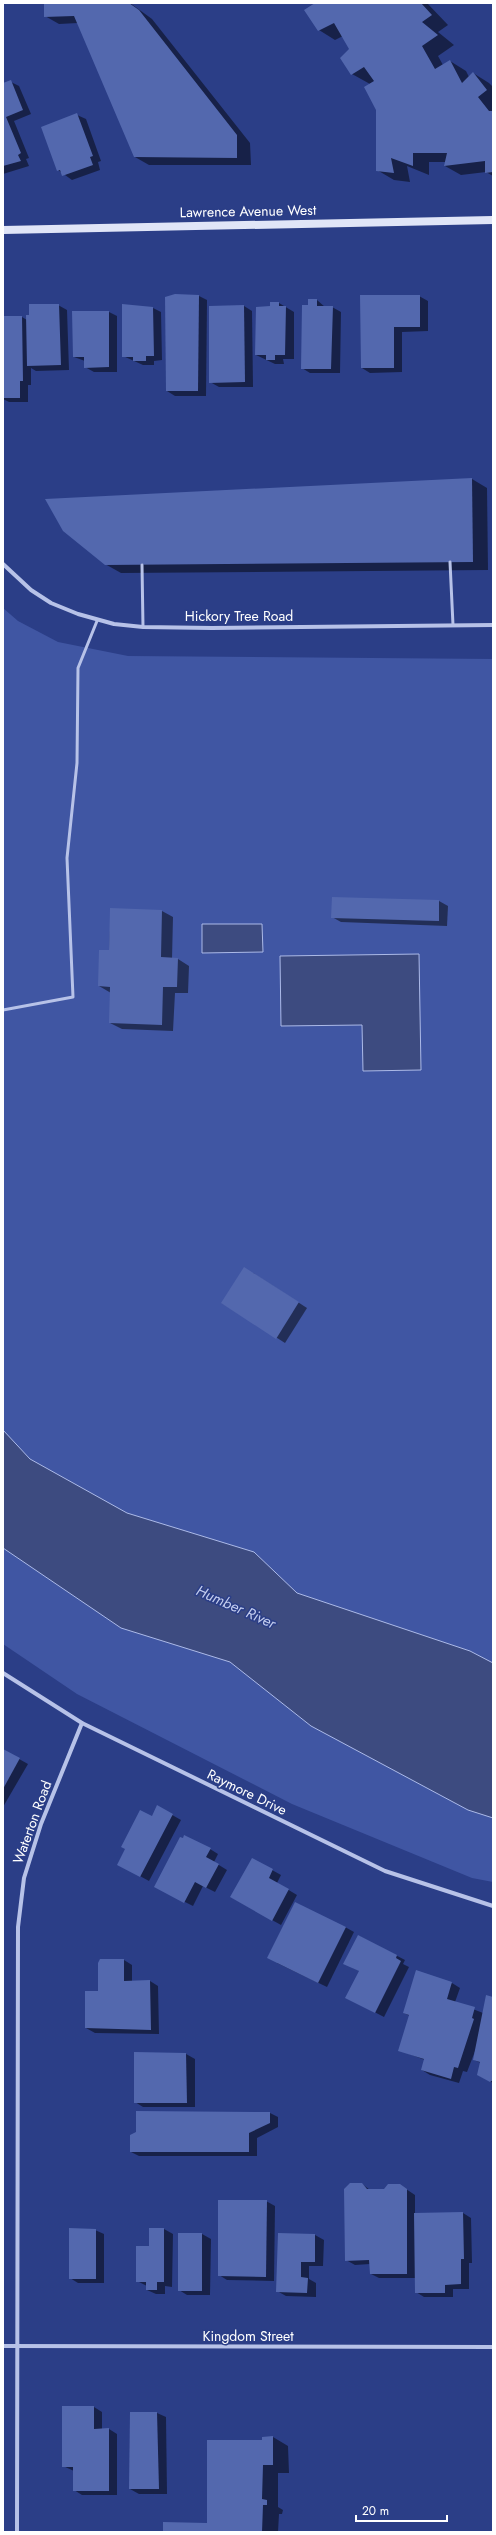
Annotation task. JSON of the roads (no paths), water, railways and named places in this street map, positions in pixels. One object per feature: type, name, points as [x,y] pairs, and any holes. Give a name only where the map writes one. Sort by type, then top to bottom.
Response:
[{"type":"main road","name":"Lawrence Avenue West","points":[[3,230],[493,220]]},
{"type":"street","name":"Hickory Tree Road","points":[[3,564],[31,590],[51,602],[97,621],[143,627],[493,625]]},
{"type":"street","name":"Raymore Drive","points":[[3,1674],[82,1723],[385,1871],[493,1906]]},
{"type":"street","name":"Waterton Road","points":[[17,2532],[18,1927],[24,1878],[28,1864],[41,1824],[82,1723]]},
{"type":"street","name":"Kingdom Street","points":[[3,2346],[493,2347]]},
{"type":"lane","points":[[450,562],[453,625]]},
{"type":"lane","points":[[142,565],[143,627]]},
{"type":"lane","points":[[3,1010],[73,997],[67,858],[77,763],[78,668],[97,621]]},
{"type":"water","points":[[202,924],[262,924],[263,952],[202,953]]},
{"type":"water","points":[[419,954],[421,1070],[363,1071],[362,1025],[281,1026],[280,956]]},
{"type":"water","name":"Humber River","points":[[3,1430],[30,1459],[127,1513],[254,1552],[297,1593],[470,1651],[493,1663],[493,1818],[468,1810],[311,1726],[230,1662],[121,1628],[3,1548]]}]
